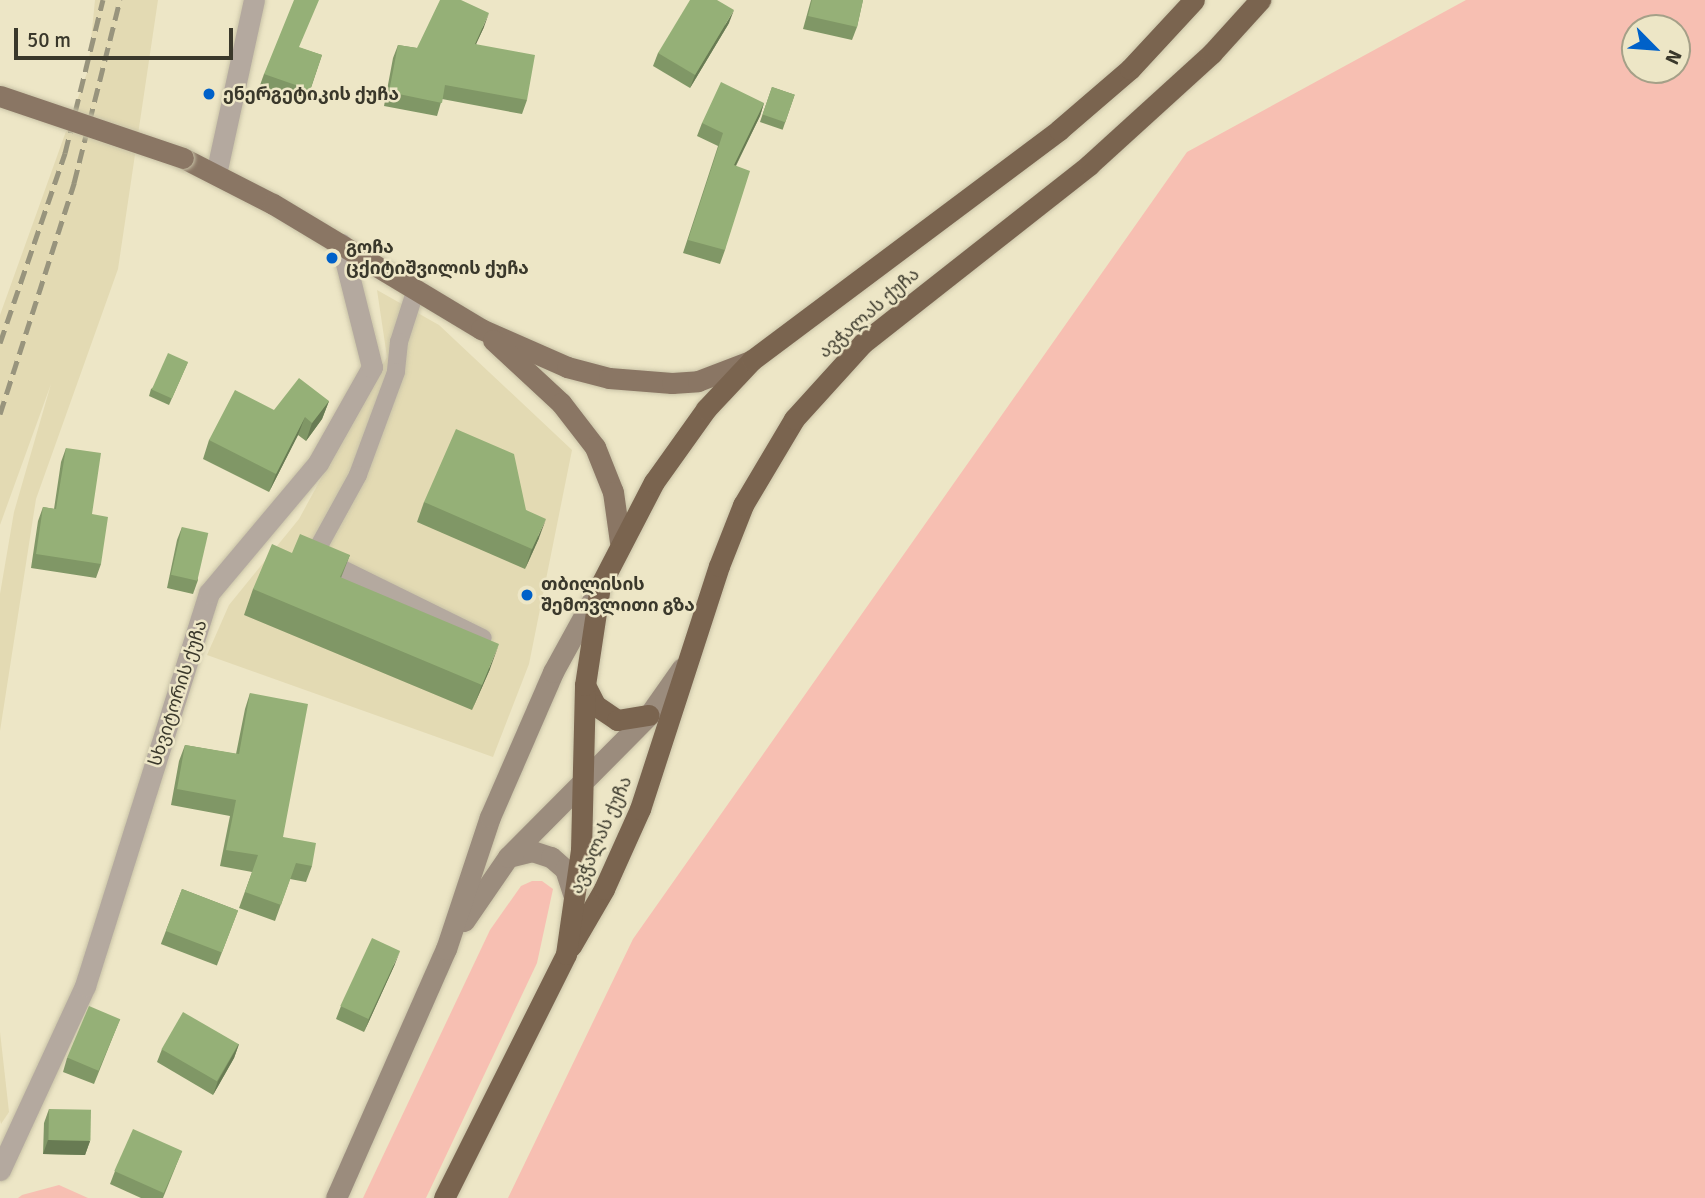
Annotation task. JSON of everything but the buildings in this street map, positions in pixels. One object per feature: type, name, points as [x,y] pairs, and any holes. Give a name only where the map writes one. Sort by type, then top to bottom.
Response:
[{"type":"highway","name":"ავჭალას ქუჩა","points":[[566,954],[574,896],[584,776],[585,685],[600,586],[620,542],[678,445],[752,360],[1059,130],[1130,69],[1194,0]]},
{"type":"highway","name":"ავჭალას ქუჩა","points":[[566,954],[604,889],[640,809],[685,663],[743,505],[793,419],[827,379],[903,309],[1089,165],[1212,53],[1260,0]]},
{"type":"highway","points":[[585,685],[596,705],[617,720],[649,715]]},
{"type":"highway","points":[[444,1198],[566,954]]},
{"type":"main road","points":[[0,96],[183,158],[341,244],[481,329],[567,367],[621,379],[698,381],[752,360]]},
{"type":"main road","points":[[481,329],[561,403],[595,447],[613,492],[620,542]]},
{"type":"main road","points":[[336,1198],[446,949],[490,817],[553,672],[600,586]]},
{"type":"main road","points":[[446,949],[508,857],[584,776],[649,715],[685,663]]},
{"type":"main road","points":[[508,857],[532,851],[551,857],[565,869],[574,896]]},
{"type":"street","points":[[216,174],[254,0]]},
{"type":"street","name":"სხვიტორის ქუჩა","points":[[0,1170],[85,986],[209,593],[318,463],[372,366],[341,244]]},
{"type":"lane","points":[[416,289],[399,342],[396,372],[358,475],[314,555],[484,638]]},
{"type":"shaded area","points":[[95,0],[158,0],[118,269],[36,499],[0,731],[0,594],[14,512],[51,384],[0,525],[0,315],[88,70]]},
{"type":"shaded area","points":[[1466,0],[1705,0],[1705,1198],[508,1198],[633,939],[1187,152]]},
{"type":"shaded area","points":[[377,290],[439,325],[572,450],[529,664],[493,757],[207,655],[229,605],[299,519],[387,357]]},
{"type":"shaded area","points":[[532,881],[542,881],[553,889],[537,963],[426,1198],[363,1198],[490,930],[521,886]]},
{"type":"shaded area","points":[[0,1032],[9,1112],[1,1124],[0,1120]]},
{"type":"shaded area","points":[[59,1185],[88,1198],[18,1198],[22,1195]]},
{"type":"railway","points":[[0,343],[65,153],[103,0]]},
{"type":"railway","points":[[0,414],[74,183],[120,0]]},
{"type":"place","name":"ენერგეტიკის ქუჩა","points":[[209,94]]},
{"type":"place","name":"გოჩა ცქიტიშვილის ქუჩა","points":[[332,258]]},
{"type":"place","name":"თბილისის შემოვლითი გზა","points":[[527,595]]}]
